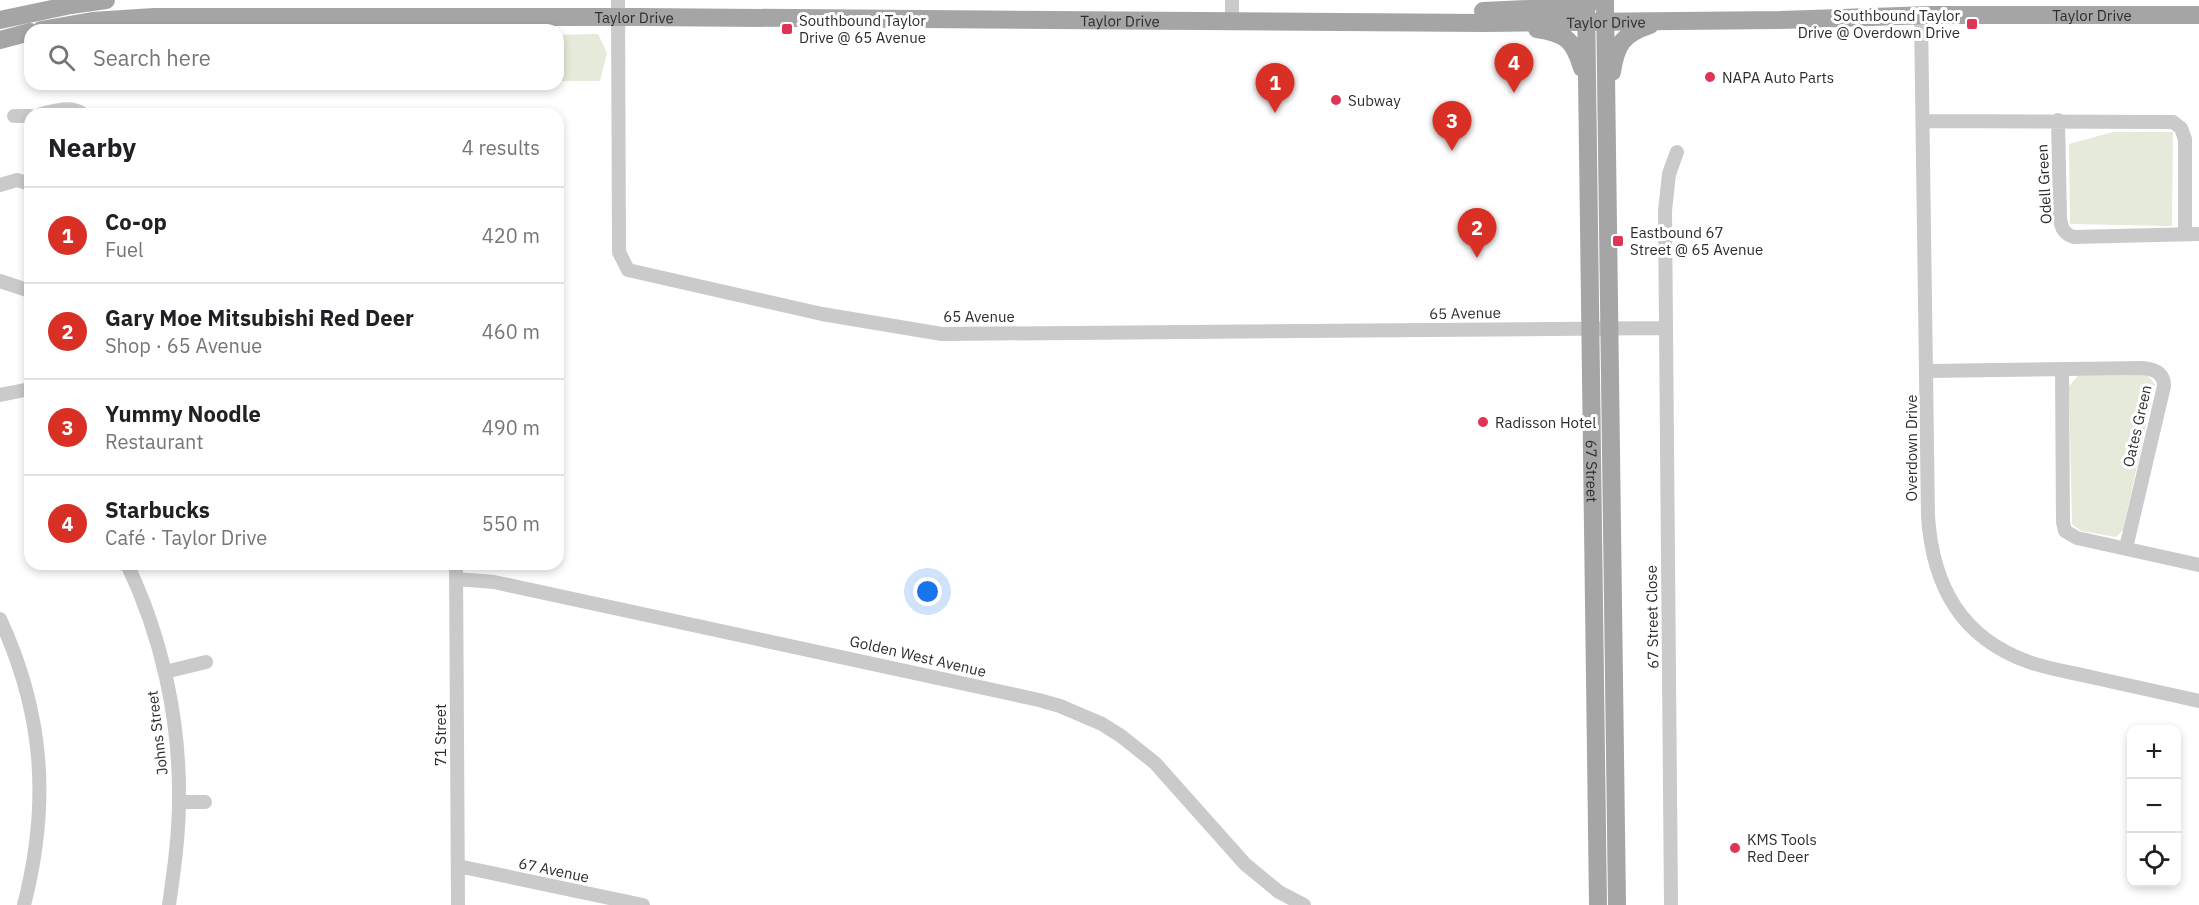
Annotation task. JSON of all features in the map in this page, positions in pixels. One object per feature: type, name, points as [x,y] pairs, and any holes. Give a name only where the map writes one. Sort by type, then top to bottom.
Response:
[{"type":"main road","points":[[0,20],[61,6],[106,0]]},
{"type":"main road","name":"67 Street","points":[[1605,0],[1617,905]]},
{"type":"main road","points":[[1386,22],[1438,13],[1589,7]]},
{"type":"main road","name":"Taylor Drive","points":[[75,24],[154,17],[617,9],[1484,23],[1589,7],[1605,22],[1921,16],[2199,15]]},
{"type":"main road","name":"67 Street","points":[[1589,7],[1587,88],[1589,328],[1598,905]]},
{"type":"main road","points":[[1606,112],[1613,62],[1618,47],[1635,30],[1660,22]]},
{"type":"main road","points":[[1484,23],[1548,31],[1569,39],[1579,58],[1587,88]]},
{"type":"main road","points":[[0,40],[24,34]]},
{"type":"street","points":[[1232,0],[1232,20]]},
{"type":"street","name":"65 Avenue","points":[[617,9],[619,252],[628,270],[822,314],[942,334],[1609,328]]},
{"type":"street","name":"Overdown Drive","points":[[1921,16],[1929,538],[1939,576],[1958,612],[1978,634],[2031,663],[2199,701]]},
{"type":"street","points":[[14,116],[24,116]]},
{"type":"street","name":"Odell Green","points":[[1923,121],[2058,120],[2169,121],[2178,125],[2185,139],[2192,234],[2074,237],[2065,233],[2060,218],[2058,120]]},
{"type":"street","name":"67 Street Close","points":[[1671,905],[1665,328],[1666,190],[1677,152]]},
{"type":"street","points":[[0,185],[17,180],[24,182]]},
{"type":"street","points":[[0,281],[24,289]]},
{"type":"street","points":[[1609,328],[1665,328]]},
{"type":"street","name":"Oates Green","points":[[1927,371],[2147,368],[2157,371],[2164,382],[2126,548]]},
{"type":"street","points":[[2062,369],[2065,531],[2077,538],[2199,565]]},
{"type":"street","points":[[0,395],[24,390]]},
{"type":"street","name":"Johns Street","points":[[129,570],[152,628],[165,672],[176,735],[179,802],[169,905]]},
{"type":"street","name":"71 Street","points":[[456,570],[458,905]]},
{"type":"street","name":"Golden West Avenue","points":[[456,579],[494,582],[825,652],[1060,706],[1102,724],[1139,749],[1155,763],[1245,864],[1279,892],[1304,905]]},
{"type":"street","points":[[0,618],[20,667],[28,696],[39,760],[39,831],[24,905]]},
{"type":"street","points":[[165,672],[206,662]]},
{"type":"street","points":[[179,802],[205,802]]},
{"type":"street","name":"67 Avenue","points":[[458,866],[644,905]]},
{"type":"shaded area","points":[[598,34],[607,53],[600,81],[564,81],[564,35]]},
{"type":"shaded area","points":[[2113,132],[2173,132],[2172,226],[2070,224],[2069,144]]},
{"type":"shaded area","points":[[2147,375],[2155,384],[2123,530],[2116,537],[2081,531],[2072,524],[2069,386],[2078,376]]},
{"type":"place","name":"Southbound Taylor Drive @ Overdown Drive","points":[[1972,24]]},
{"type":"place","name":"Southbound Taylor Drive @ 65 Avenue","points":[[787,29]]},
{"type":"place","name":"NAPA Auto Parts","points":[[1710,77]]},
{"type":"place","name":"Starbucks","points":[[1514,93]]},
{"type":"place","name":"Subway","points":[[1336,100]]},
{"type":"place","name":"Co-op","points":[[1275,113]]},
{"type":"place","name":"Yummy Noodle","points":[[1452,151]]},
{"type":"place","name":"Eastbound 67 Street @ 65 Avenue","points":[[1618,241]]},
{"type":"place","name":"Gary Moe Mitsubishi Red Deer","points":[[1477,258]]},
{"type":"place","name":"Radisson Hotel","points":[[1483,422]]},
{"type":"place","name":"KMS Tools Red Deer","points":[[1735,848]]}]
